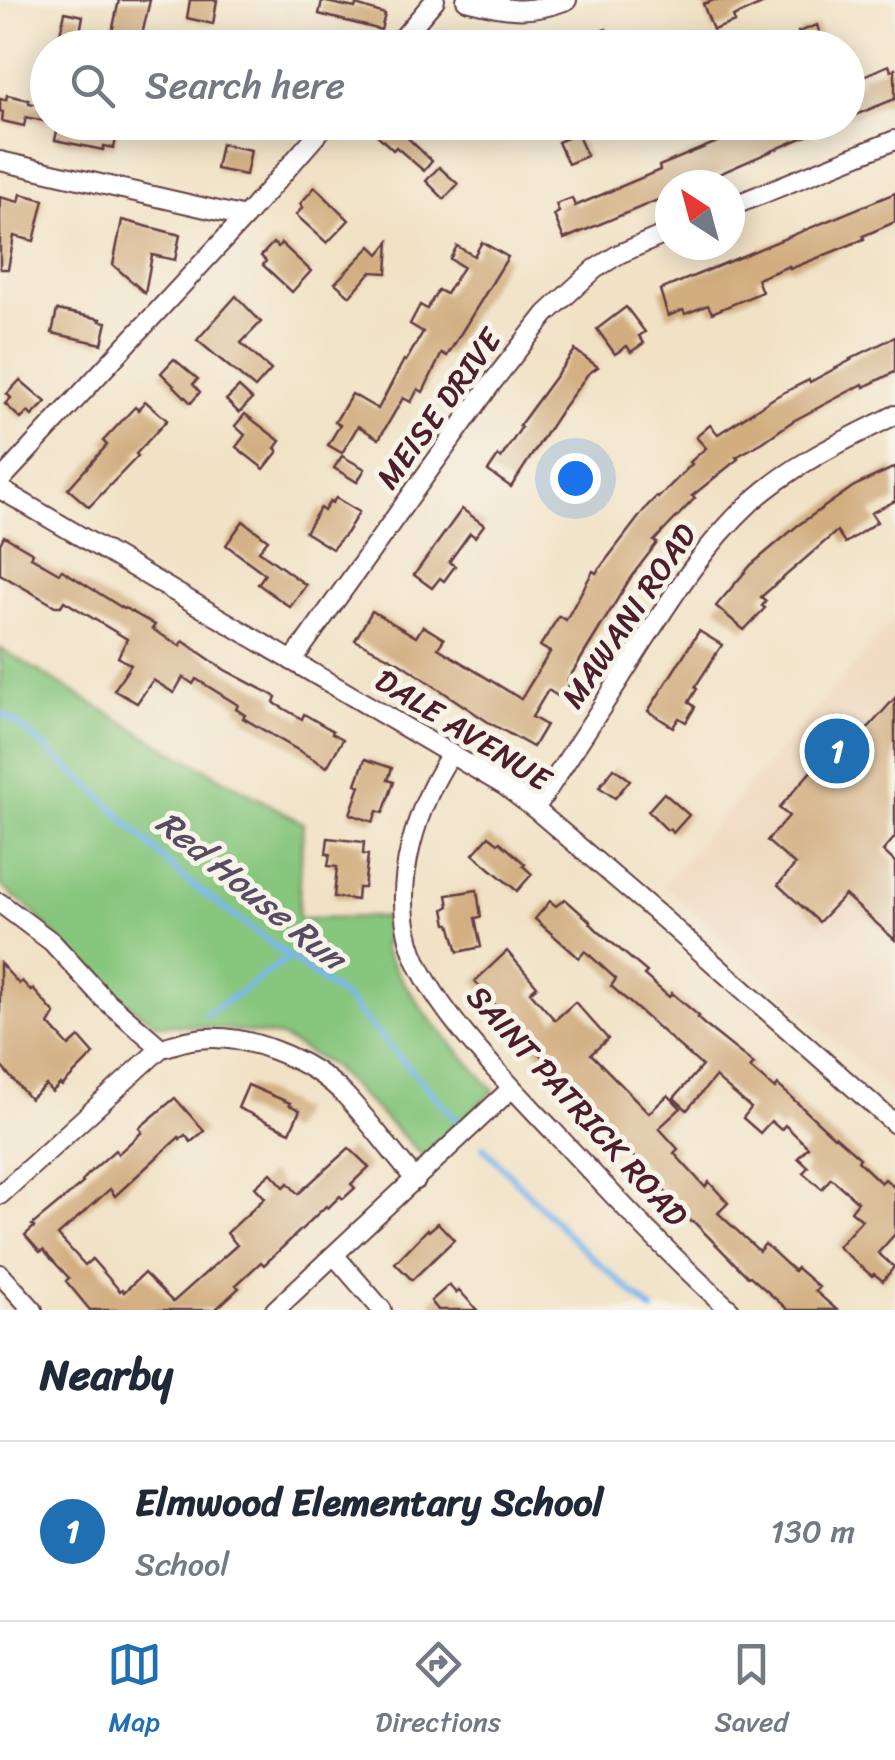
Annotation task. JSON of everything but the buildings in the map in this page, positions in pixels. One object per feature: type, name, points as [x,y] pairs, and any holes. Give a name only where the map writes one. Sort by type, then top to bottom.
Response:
[{"type":"street","points":[[409,30],[435,0]]},
{"type":"street","points":[[466,0],[498,9],[529,10],[566,0]]},
{"type":"street","points":[[0,481],[312,140]]},
{"type":"street","points":[[745,200],[895,140]]},
{"type":"street","points":[[0,160],[245,217]]},
{"type":"street","name":"MEISE DRIVE","points":[[292,661],[491,384],[546,314],[594,270],[655,238]]},
{"type":"street","name":"MAWANI ROAD","points":[[535,809],[668,604],[716,538],[753,501],[792,471],[895,415]]},
{"type":"street","name":"DALE AVENUE","points":[[0,489],[505,786],[805,1042],[895,1124]]},
{"type":"street","name":"SAINT PATRICK ROAD","points":[[451,754],[434,780],[408,858],[409,940],[420,967],[438,998],[512,1088],[652,1236],[730,1310]]},
{"type":"street","points":[[0,903],[52,942],[104,998],[160,1048]]},
{"type":"street","points":[[0,1194],[160,1048],[193,1039],[240,1041],[279,1051],[309,1066],[345,1095],[416,1180]]},
{"type":"street","points":[[276,1310],[512,1088]]},
{"type":"street","points":[[335,1256],[382,1310]]},
{"type":"street","points":[[0,1274],[33,1310]]},
{"type":"shaded area","points":[[895,618],[895,1096],[663,884]]},
{"type":"green space","points":[[0,648],[160,744],[303,823],[298,918],[385,917],[384,951],[400,977],[428,1017],[494,1091],[423,1156],[330,1065],[281,1037],[157,1024],[103,988],[31,910],[0,885]]},
{"type":"waterway","name":"Red House Run","points":[[0,713],[99,794],[182,877],[346,999],[457,1120]]},
{"type":"waterway","points":[[205,1014],[289,957]]},
{"type":"waterway","name":"Red House Run","points":[[483,1147],[576,1243],[652,1310]]},
{"type":"place","name":"Elmwood Elementary School","points":[[837,751]]}]
